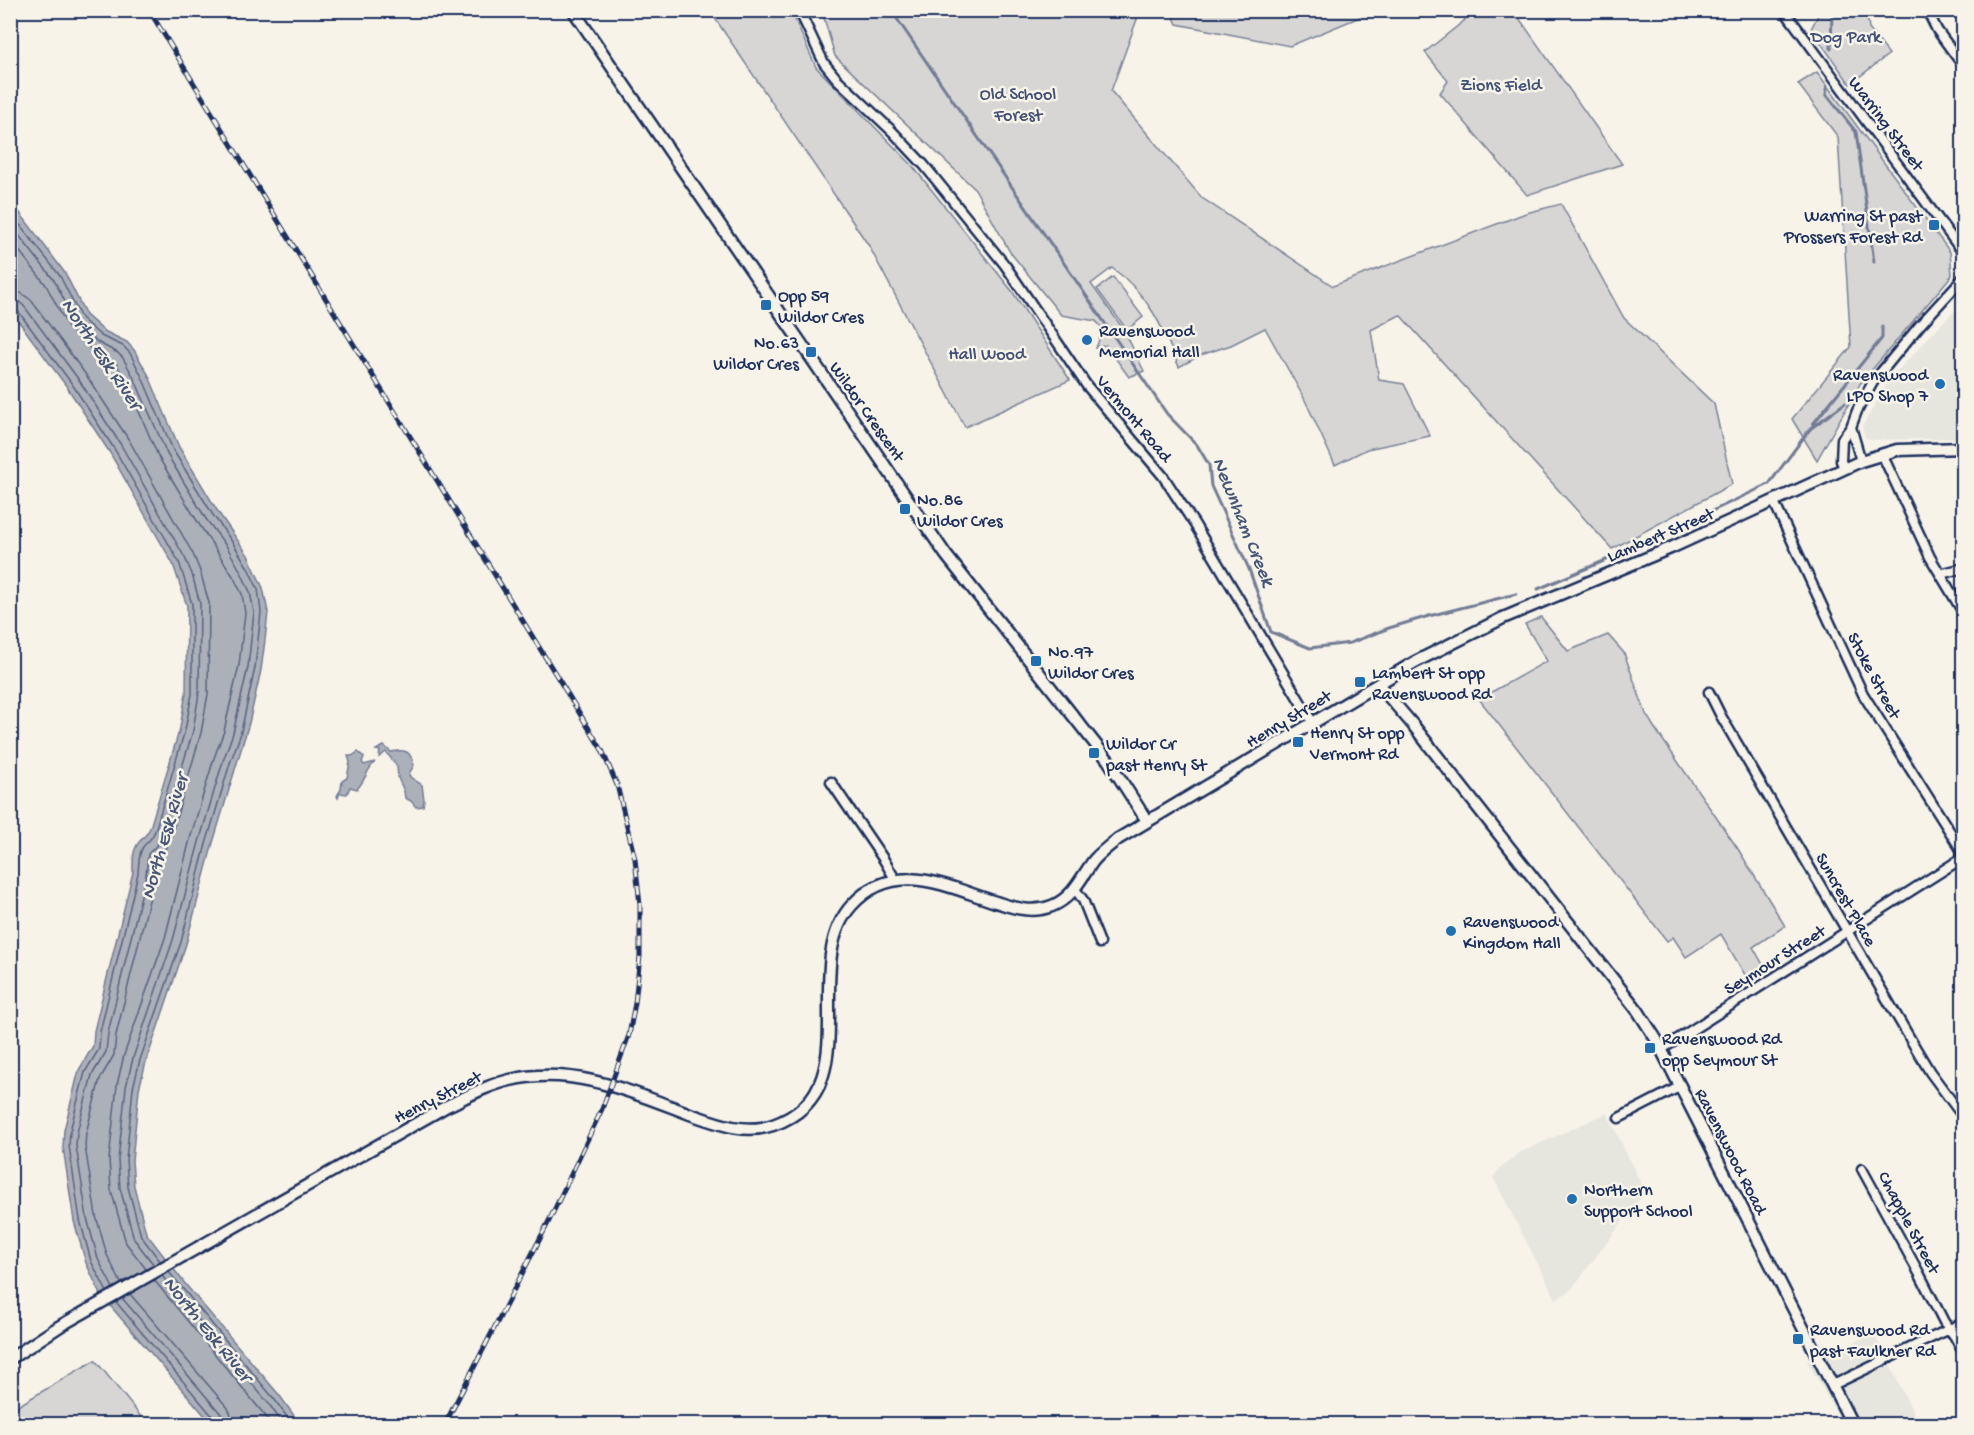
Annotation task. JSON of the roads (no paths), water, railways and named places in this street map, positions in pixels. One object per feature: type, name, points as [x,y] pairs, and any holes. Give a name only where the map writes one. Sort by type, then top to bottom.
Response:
[{"type":"street","name":"Wildor Crescent","points":[[573,10],[946,555],[1108,760],[1147,821]]},
{"type":"street","name":"Vermont Road","points":[[799,10],[824,63],[837,79],[924,165],[1005,265],[1087,386],[1163,476],[1195,525],[1313,723]]},
{"type":"street","name":"Warring Street","points":[[1784,10],[1964,254]]},
{"type":"street","points":[[1927,10],[1937,30],[1964,67]]},
{"type":"street","points":[[1844,468],[1841,462],[1842,440],[1881,371],[1964,277]]},
{"type":"street","points":[[1851,427],[1861,461]]},
{"type":"street","name":"Lambert Street","points":[[1378,684],[1415,662],[1503,618],[1673,547],[1861,461],[1897,450],[1964,448]]},
{"type":"street","points":[[1882,454],[1930,557],[1964,614]]},
{"type":"street","name":"Stoke Street","points":[[1773,502],[1863,694],[1964,856]]},
{"type":"street","points":[[1940,574],[1964,568]]},
{"type":"street","name":"Henry Street","points":[[10,1359],[60,1326],[447,1106],[490,1086],[510,1080],[550,1075],[585,1078],[731,1127],[759,1129],[787,1119],[809,1101],[823,1077],[828,1048],[831,952],[837,929],[846,913],[867,891],[895,879],[909,878],[928,881],[1020,909],[1042,909],[1061,902],[1075,889],[1101,852],[1147,821],[1378,684]]},
{"type":"street","name":"Ravenswood Road","points":[[1378,684],[1413,725],[1638,1011],[1662,1049],[1852,1425]]},
{"type":"street","name":"Suncrest Place","points":[[1710,692],[1721,716],[1930,1072],[1964,1118]]},
{"type":"street","points":[[831,782],[895,879]]},
{"type":"street","name":"Seymour Street","points":[[1662,1049],[1964,856]]},
{"type":"street","points":[[1075,889],[1083,899],[1100,943]]},
{"type":"street","points":[[1619,1118],[1681,1086]]},
{"type":"street","name":"Chapple Street","points":[[1862,1169],[1944,1322],[1964,1354]]},
{"type":"street","points":[[1833,1385],[1964,1322]]},
{"type":"water","name":"North Esk River","points":[[11,201],[65,273],[86,315],[104,331],[127,342],[134,350],[148,374],[179,447],[218,512],[248,555],[263,588],[268,612],[261,670],[249,723],[212,846],[186,944],[146,1062],[139,1089],[132,1161],[134,1186],[146,1233],[186,1285],[280,1396],[300,1424],[212,1424],[101,1295],[86,1263],[74,1221],[63,1147],[64,1130],[79,1070],[93,1046],[94,1031],[133,872],[134,852],[137,844],[150,828],[180,728],[186,693],[187,606],[173,564],[110,453],[67,387],[11,311]]},
{"type":"water","points":[[384,746],[391,752],[402,751],[409,754],[414,765],[409,774],[422,785],[423,806],[416,807],[405,798],[398,778],[397,766],[386,752],[379,757],[380,751],[376,750]]},
{"type":"water","points":[[358,752],[364,757],[362,762],[364,765],[375,762],[357,789],[350,787],[347,794],[340,793],[338,798],[342,781],[347,778],[350,762],[348,756]]},
{"type":"waterway","name":"Newnham Creek","points":[[891,10],[1167,414],[1197,445],[1209,465],[1211,486],[1249,569],[1271,632],[1310,648],[1350,643],[1429,616],[1516,594]]},
{"type":"waterway","points":[[1831,49],[1832,10]]},
{"type":"waterway","points":[[1827,86],[1826,94],[1856,132],[1874,262]]},
{"type":"waterway","points":[[1813,424],[1882,338],[1882,327]]},
{"type":"waterway","name":"Newnham Creek","points":[[1538,589],[1632,549],[1769,484],[1810,429],[1845,403]]},
{"type":"railway","points":[[149,10],[602,750],[617,785],[635,859],[640,905],[640,956],[629,1035],[602,1109],[549,1221],[445,1424]]},
{"type":"place","name":"Warring St past Prossers Forest Rd","points":[[1934,225]]},
{"type":"place","name":"Opp 59 Wildor Cres","points":[[766,305]]},
{"type":"place","name":"Ravenswood Memorial Hall","points":[[1087,340]]},
{"type":"place","name":"No.63 Wildor Cres","points":[[811,352]]},
{"type":"place","name":"Ravenswood LPO Shop 7","points":[[1940,384]]},
{"type":"place","name":"No.86 Wildor Cres","points":[[905,509]]},
{"type":"place","name":"No.97 Wildor Cres","points":[[1036,661]]},
{"type":"place","name":"Lambert St opp Ravenswood Rd","points":[[1360,682]]},
{"type":"place","name":"Henry St opp Vermont Rd","points":[[1298,742]]},
{"type":"place","name":"Wildor Cr past Henry St","points":[[1094,753]]},
{"type":"place","name":"Ravenswood Kingdom Hall","points":[[1451,931]]},
{"type":"place","name":"Ravenswood Rd opp Seymour St","points":[[1650,1048]]},
{"type":"place","name":"Northern Support School","points":[[1572,1199]]},
{"type":"place","name":"Ravenswood Rd past Faulkner Rd","points":[[1798,1339]]},
{"type":"park label","name":"Dog Park","points":[[1846,36]]},
{"type":"park label","name":"Zions Field","points":[[1501,84]]},
{"type":"park label","name":"Old School Forest","points":[[1018,103]]},
{"type":"park label","name":"Hall Wood","points":[[987,353]]}]
